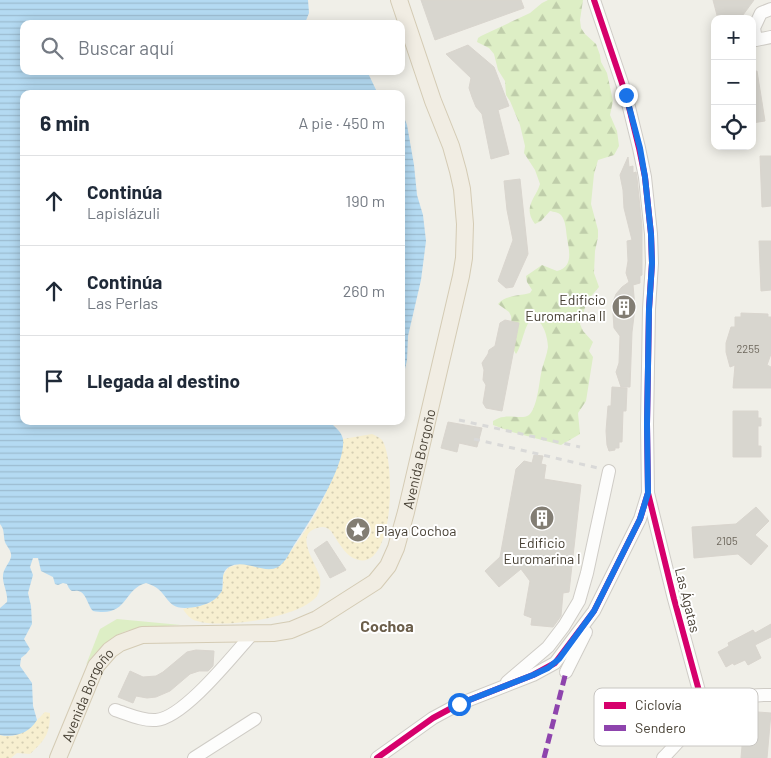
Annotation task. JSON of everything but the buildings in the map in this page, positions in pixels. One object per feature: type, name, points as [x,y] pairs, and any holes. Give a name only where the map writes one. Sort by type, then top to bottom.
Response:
[{"type":"main road","name":"Avenida Borgoño","points":[[58,758],[96,666],[110,650],[120,643],[142,635],[282,632],[300,627],[317,619],[375,582],[388,566],[396,548],[406,512],[461,276],[464,258],[465,224],[462,189],[451,146],[433,101],[399,0]]},
{"type":"street","points":[[566,672],[640,519],[648,493],[649,309],[652,263],[645,177],[633,120],[594,0]]},
{"type":"street","points":[[771,9],[761,13],[754,28],[756,40],[771,37]]},
{"type":"street","points":[[502,687],[548,647],[564,626],[578,601],[588,567],[609,471]]},
{"type":"street","name":"Las Ágatas","points":[[648,493],[698,688]]},
{"type":"street","points":[[377,758],[433,718],[459,704],[533,675],[555,663],[594,611]]},
{"type":"street","points":[[115,710],[145,719],[158,720],[184,707],[253,633]]},
{"type":"street","points":[[758,695],[771,695]]},
{"type":"street","points":[[194,758],[255,720]]},
{"type":"street","points":[[663,758],[674,746]]},
{"type":"green space","points":[[548,0],[583,0],[580,20],[581,28],[596,44],[601,62],[607,73],[613,101],[610,115],[617,131],[619,146],[614,155],[598,160],[594,174],[591,204],[598,237],[594,273],[599,287],[587,301],[580,324],[583,331],[593,342],[589,351],[593,357],[586,401],[578,413],[580,434],[561,445],[493,425],[493,421],[500,418],[525,417],[533,410],[548,347],[542,325],[536,320],[532,320],[527,325],[516,354],[513,349],[511,316],[509,312],[498,304],[509,297],[530,293],[532,290],[526,276],[542,265],[557,271],[562,269],[568,262],[569,253],[566,226],[561,215],[550,211],[541,221],[535,224],[531,218],[531,203],[540,184],[535,170],[524,153],[525,146],[520,125],[506,95],[505,81],[498,70],[494,54],[489,48],[477,42],[481,36],[530,13]]},
{"type":"green space","points":[[117,619],[181,625],[138,628],[117,635],[107,642],[86,665],[100,629]]},
{"type":"sand","name":"Playa Cochoa","points":[[372,434],[382,440],[386,452],[390,492],[384,535],[377,551],[367,560],[353,558],[344,550],[331,531],[323,527],[317,528],[310,532],[307,537],[307,543],[320,578],[320,587],[317,596],[308,604],[278,616],[224,624],[195,620],[189,616],[183,609],[210,603],[223,586],[223,575],[229,567],[250,564],[255,567],[278,567],[316,514],[332,476],[343,439]]},
{"type":"sand","points":[[45,712],[50,713],[48,732],[35,749],[30,754],[17,753],[11,758],[0,758],[0,735],[14,735],[26,730]]},
{"type":"water","points":[[0,0],[308,0],[309,13],[306,20],[20,20],[20,75],[369,75],[376,90],[20,90],[20,425],[333,425],[342,436],[342,450],[333,479],[317,509],[283,563],[273,569],[241,564],[229,567],[223,575],[222,591],[215,599],[200,606],[187,608],[173,605],[161,591],[146,583],[133,591],[119,607],[104,612],[93,611],[81,592],[72,591],[67,584],[55,584],[53,577],[41,571],[38,558],[33,558],[30,567],[33,575],[28,593],[32,624],[24,639],[30,649],[21,658],[20,666],[32,683],[33,706],[37,720],[26,731],[11,736],[0,735],[0,608],[7,602],[3,576],[11,555],[0,524]]},
{"type":"water","points":[[405,120],[426,241],[421,280],[408,336],[405,369]]},
{"type":"railway","points":[[459,420],[580,447]]},
{"type":"railway","points":[[474,439],[598,468]]},
{"type":"marked path","points":[[544,758],[566,672]]},
{"type":"cycle path","points":[[594,0],[626,95],[645,177],[652,263],[649,309],[648,493],[698,688]]},
{"type":"cycle path","points":[[377,758],[433,718],[459,704],[533,675],[555,663],[594,611],[640,519],[648,493]]},
{"type":"place","name":"Edificio Euromarina II","points":[[624,307]]},
{"type":"place","name":"Edificio Euromarina I","points":[[542,518]]},
{"type":"place","name":"Playa Cochoa","points":[[358,530]]},
{"type":"district","name":"Cochoa","points":[[387,625]]},
{"type":"route","points":[[459,704],[533,675],[548,668],[559,659],[594,611],[640,519],[648,493],[647,424],[649,309],[652,263],[651,234],[640,148],[626,95]]}]
